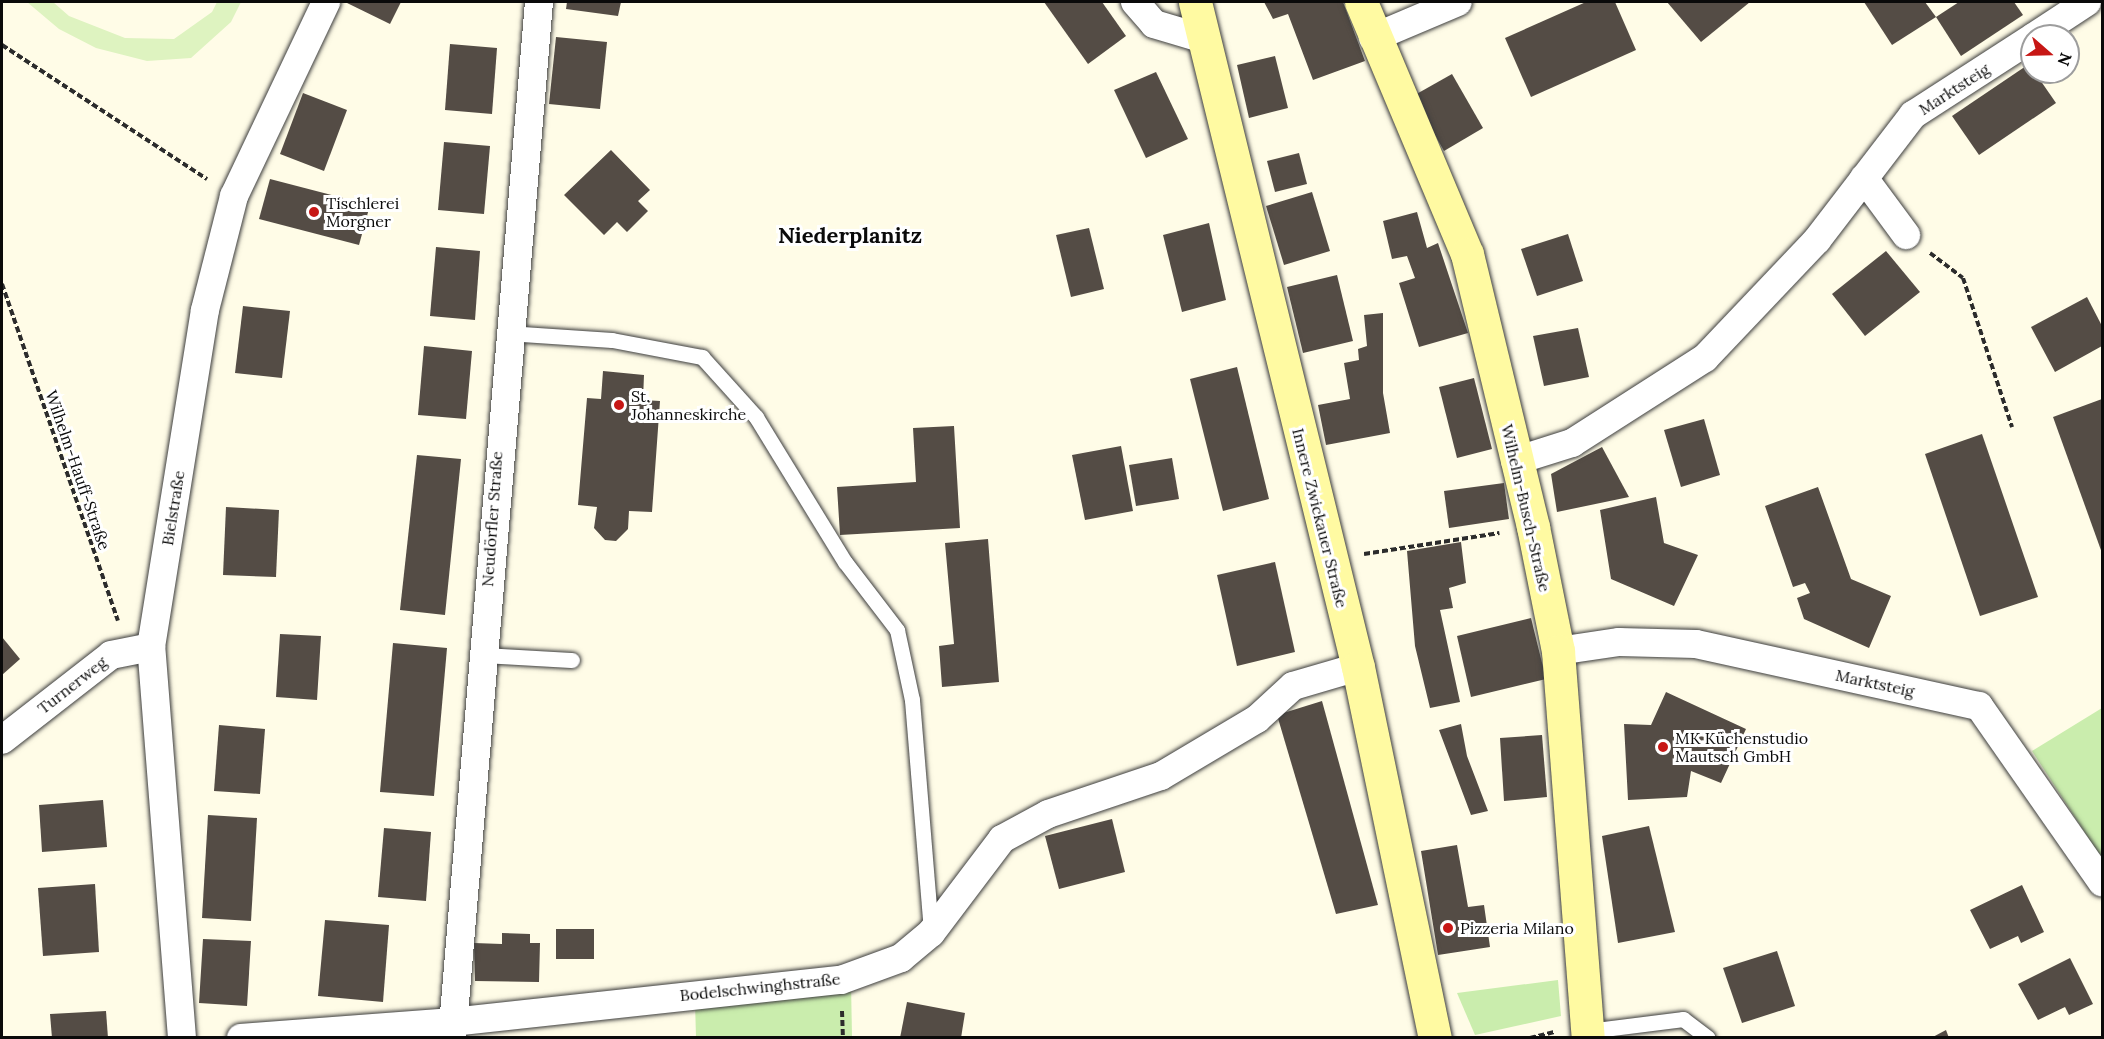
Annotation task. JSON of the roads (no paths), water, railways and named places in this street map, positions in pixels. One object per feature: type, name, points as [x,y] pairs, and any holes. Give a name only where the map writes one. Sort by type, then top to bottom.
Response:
[{"type":"main road","name":"Innere Zwickauer Straße","points":[[1195,2],[1201,38],[1358,667],[1435,1038]]},
{"type":"main road","name":"Wilhelm-Busch-Straße","points":[[1361,2],[1373,38],[1467,254],[1515,461],[1533,527],[1558,651],[1588,1034]]},
{"type":"street","name":"Bielstraße","points":[[182,1038],[151,647],[205,310],[234,196],[326,2]]},
{"type":"street","name":"Neudörfler Straße","points":[[452,1030],[507,333],[539,2]]},
{"type":"street","points":[[1135,2],[1154,24],[1201,38]]},
{"type":"street","points":[[1373,38],[1458,2]]},
{"type":"street","name":"Marktsteig","points":[[2053,24],[2087,2]]},
{"type":"street","name":"Marktsteig","points":[[1515,461],[1572,443],[1705,358],[1817,240],[1913,115],[2020,45]]},
{"type":"street","points":[[1864,178],[1906,235]]},
{"type":"street","name":"Marktsteig","points":[[1558,651],[1619,642],[1696,644],[1980,706],[2103,882]]},
{"type":"street","name":"Turnerweg","points":[[2,740],[111,655],[151,647]]},
{"type":"street","name":"Bodelschwinghstraße","points":[[241,1038],[452,1030],[841,980],[901,958],[932,933],[1002,839],[1048,814],[1161,776],[1257,719],[1293,686],[1358,667]]},
{"type":"lane","points":[[507,333],[612,340],[702,357],[756,417],[845,562],[897,630],[912,699],[932,933]]},
{"type":"lane","points":[[482,655],[572,660]]},
{"type":"lane","points":[[1588,1034],[1683,1019],[1708,1038]]},
{"type":"place","name":"Tischlerei Morgner","points":[[314,212]]},
{"type":"place","name":"St. Johanneskirche","points":[[619,405]]},
{"type":"place","name":"MK Küchenstudio Mautsch GmbH","points":[[1663,747]]},
{"type":"place","name":"Pizzeria Milano","points":[[1448,928]]},
{"type":"district","name":"Niederplanitz","points":[[850,236]]}]
